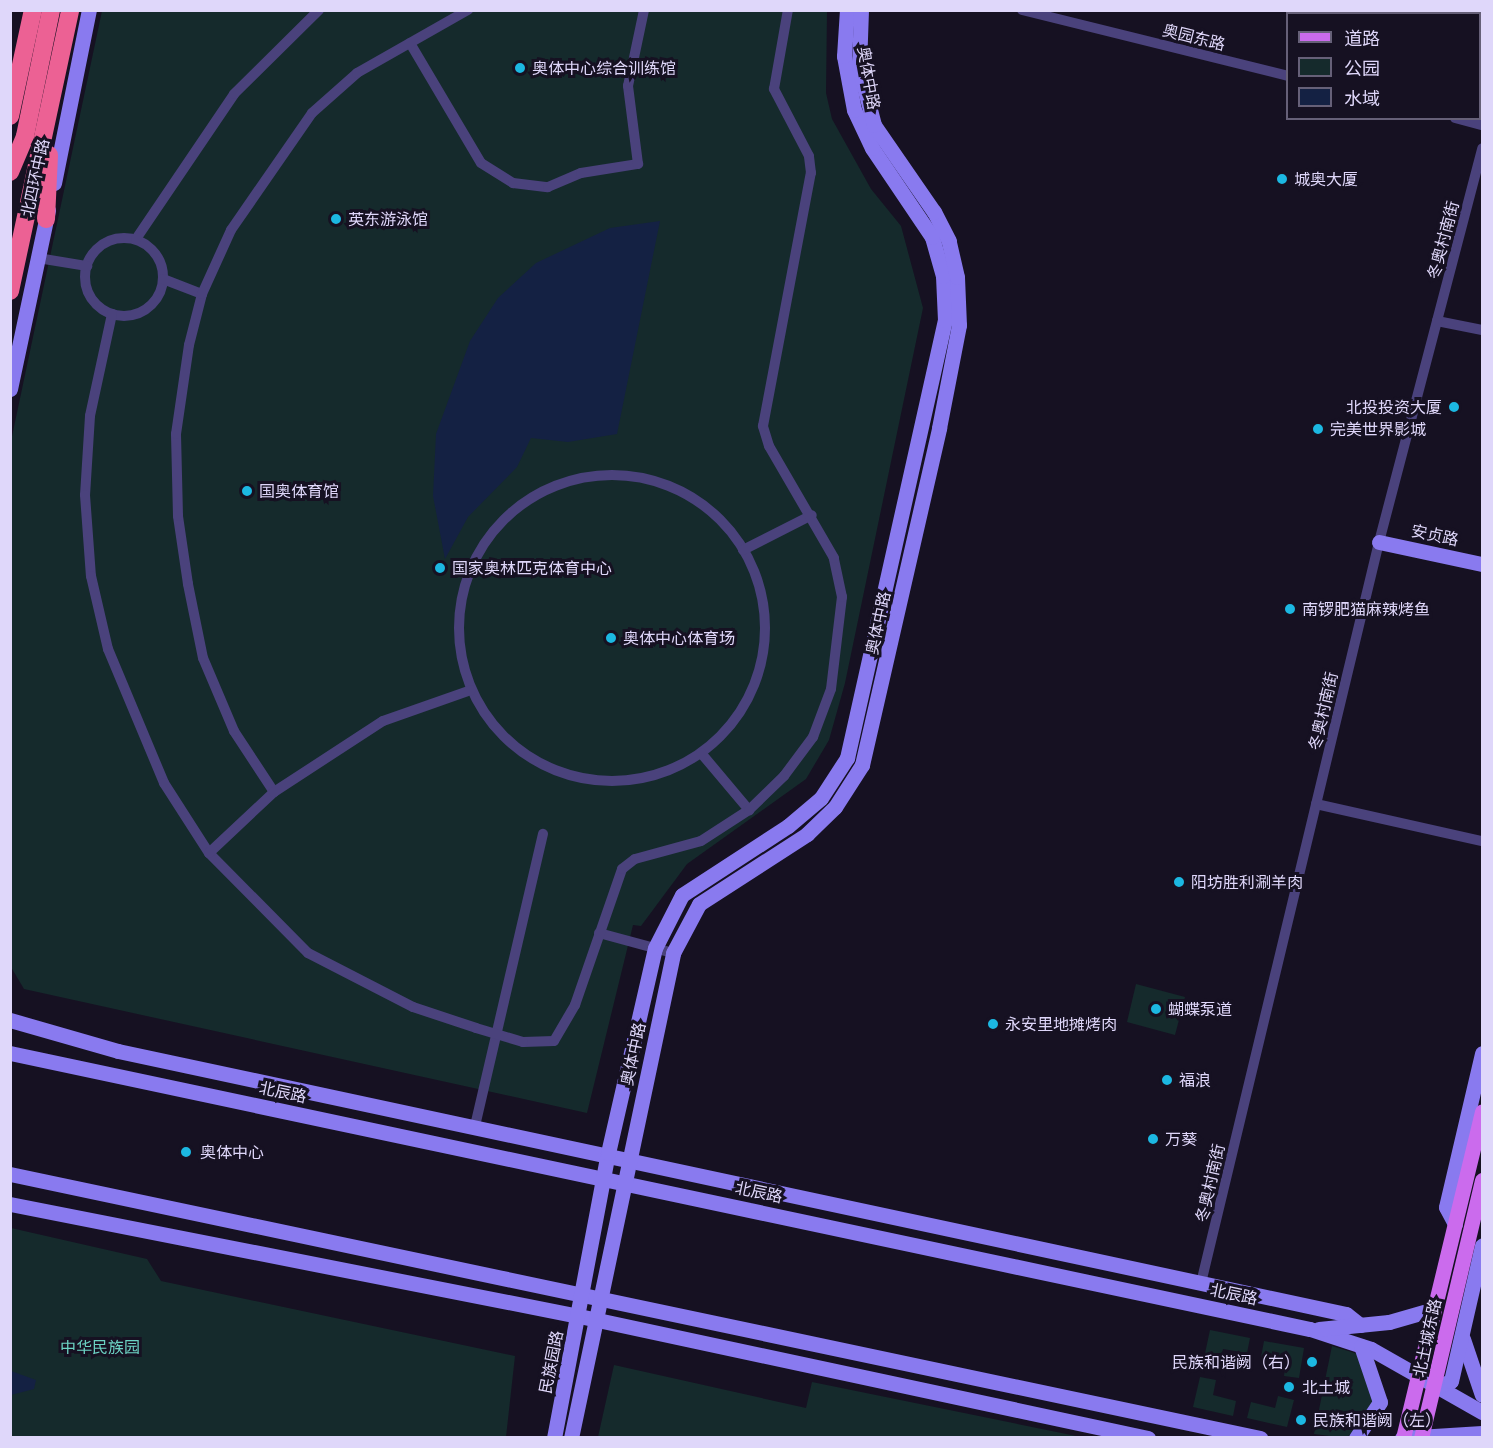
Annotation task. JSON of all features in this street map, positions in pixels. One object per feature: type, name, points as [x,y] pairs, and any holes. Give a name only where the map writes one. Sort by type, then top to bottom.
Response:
[{"type":"highway","points":[[10,116],[33,10]]},
{"type":"highway","points":[[10,172],[25,136],[51,10]]},
{"type":"highway","name":"北四环中路","points":[[10,291],[70,10]]},
{"type":"highway","points":[[10,92],[22,60]]},
{"type":"highway","points":[[46,219],[51,105]]},
{"type":"main road","name":"北四环中路","points":[[10,389],[89,10]]},
{"type":"main road","name":"奥体中路","points":[[605,1178],[608,1153],[655,948],[682,895],[796,819],[821,798],[847,758],[945,320],[943,276],[932,237],[872,148],[854,110],[844,56],[847,10]]},
{"type":"main road","name":"奥体中路","points":[[599,1298],[673,953],[699,904],[807,834],[835,807],[862,765],[952,360],[959,325],[949,241],[874,125],[859,67],[861,10]]},
{"type":"main road","name":"安贞路","points":[[1379,542],[1482,564]]},
{"type":"main road","name":"北辰路","points":[[10,1020],[118,1051],[629,1157],[1346,1314],[1360,1325]]},
{"type":"main road","name":"北辰路","points":[[10,1053],[623,1181],[1312,1330],[1361,1346],[1433,1388],[1482,1412]]},
{"type":"main road","name":"北土城东路","points":[[1455,1224],[1446,1207],[1482,1057]]},
{"type":"main road","name":"北土城东路","points":[[1403,1437],[1482,1111]]},
{"type":"main road","points":[[10,1174],[1260,1437]]},
{"type":"main road","name":"民族园路","points":[[554,1437],[605,1178]]},
{"type":"main road","name":"北土城东路","points":[[1433,1388],[1482,1180]]},
{"type":"main road","points":[[10,1204],[579,1316],[1148,1437]]},
{"type":"main road","name":"北土城东路","points":[[1433,1388],[1451,1381],[1482,1246]]},
{"type":"main road","name":"民族园路","points":[[571,1437],[599,1298]]},
{"type":"main road","points":[[1312,1330],[1360,1325],[1434,1309]]},
{"type":"main road","points":[[1452,1309],[1482,1395]]},
{"type":"main road","points":[[1356,1437],[1380,1402],[1361,1346]]},
{"type":"main road","points":[[1421,1436],[1433,1388]]},
{"type":"main road","points":[[1403,1437],[1482,1433]]},
{"type":"street","points":[[136,239],[234,94],[319,10]]},
{"type":"street","points":[[274,792],[234,731],[202,658],[178,516],[176,434],[202,294],[231,230],[312,113],[357,73],[468,10]]},
{"type":"street","points":[[410,43],[481,163],[513,183],[548,187],[581,173],[638,164],[628,86],[644,10]]},
{"type":"street","points":[[112,314],[90,416],[85,495],[91,576],[108,649],[132,714],[164,783],[209,853],[308,953],[412,1007],[523,1042],[554,1041],[575,1005],[622,869],[635,859],[701,841],[749,810],[784,776],[813,737],[831,689],[842,597],[834,558],[812,515],[769,446],[764,426],[811,173],[809,156],[774,89],[788,10]]},
{"type":"street","name":"奥园东路","points":[[1022,10],[1286,76]]},
{"type":"street","points":[[1463,120],[1482,125]]},
{"type":"street","name":"冬奥村南街","points":[[1202,1282],[1379,542],[1482,148]]},
{"type":"street","points":[[136,239],[156,254],[163,279],[146,309],[112,314],[87,290],[87,266],[111,240],[136,239]]},
{"type":"street","points":[[38,258],[87,266]]},
{"type":"street","points":[[163,279],[202,294]]},
{"type":"street","points":[[1437,321],[1482,330]]},
{"type":"street","points":[[597,476],[654,481],[705,507],[744,550],[762,598],[763,651],[738,716],[701,753],[634,781],[598,782],[562,774],[515,748],[489,721],[471,690],[459,634],[468,577],[492,532],[542,492],[597,476]]},
{"type":"street","points":[[744,550],[812,515]]},
{"type":"street","points":[[209,853],[274,792],[383,721],[471,690]]},
{"type":"street","points":[[701,753],[749,810]]},
{"type":"street","points":[[1316,804],[1482,841]]},
{"type":"street","points":[[475,1126],[543,834]]},
{"type":"street","points":[[599,933],[673,953]]},
{"type":"green space","name":"国家奥林匹克体育中心","points":[[102,11],[827,11],[826,93],[832,119],[871,189],[901,226],[923,308],[845,683],[829,740],[806,779],[687,864],[641,926],[633,925],[587,1113],[24,989],[11,967],[11,441]]},
{"type":"green space","name":"蝴蝶泵道","points":[[1136,984],[1185,997],[1175,1035],[1127,1022]]},
{"type":"green space","name":"中华民族园","points":[[11,1228],[147,1259],[161,1281],[515,1356],[506,1437],[11,1438]]},
{"type":"green space","points":[[1210,1330],[1250,1338],[1247,1353],[1223,1349],[1220,1361],[1204,1358]]},
{"type":"green space","points":[[1264,1341],[1304,1348],[1299,1378],[1284,1376],[1286,1361],[1261,1357]]},
{"type":"green space","points":[[1332,1346],[1361,1355],[1378,1391],[1364,1423],[1346,1438],[1314,1434]]},
{"type":"green space","points":[[614,1365],[806,1408],[812,1382],[1081,1437],[598,1437]]},
{"type":"green space","points":[[1200,1377],[1216,1380],[1213,1395],[1236,1401],[1233,1416],[1193,1407]]},
{"type":"green space","points":[[1278,1396],[1294,1400],[1287,1427],[1247,1418],[1251,1402],[1275,1408]]},
{"type":"water","points":[[660,221],[617,434],[568,442],[531,438],[517,467],[468,517],[445,559],[433,496],[436,434],[470,341],[498,298],[536,263],[610,228]]},
{"type":"water","points":[[11,1371],[36,1380],[34,1389],[11,1395]]},
{"type":"place","name":"奥体中心综合训练馆","points":[[520,68]]},
{"type":"place","name":"城奥大厦","points":[[1282,179]]},
{"type":"place","name":"英东游泳馆","points":[[336,219]]},
{"type":"place","name":"北投投资大厦","points":[[1454,407]]},
{"type":"place","name":"完美世界影城","points":[[1318,429]]},
{"type":"place","name":"国奥体育馆","points":[[247,491]]},
{"type":"place","name":"国家奥林匹克体育中心","points":[[440,568]]},
{"type":"place","name":"南锣肥猫麻辣烤鱼","points":[[1290,609]]},
{"type":"place","name":"奥体中心体育场","points":[[611,638]]},
{"type":"place","name":"阳坊胜利涮羊肉","points":[[1179,882]]},
{"type":"place","name":"蝴蝶泵道","points":[[1156,1009]]},
{"type":"place","name":"永安里地摊烤肉","points":[[993,1024]]},
{"type":"place","name":"福浪","points":[[1167,1080]]},
{"type":"place","name":"万葵","points":[[1153,1139]]},
{"type":"place","name":"奥体中心","points":[[186,1152]]},
{"type":"place","name":"民族和谐阙（右）","points":[[1312,1362]]},
{"type":"place","name":"北土城","points":[[1289,1387]]},
{"type":"place","name":"民族和谐阙（左）","points":[[1301,1420]]}]
